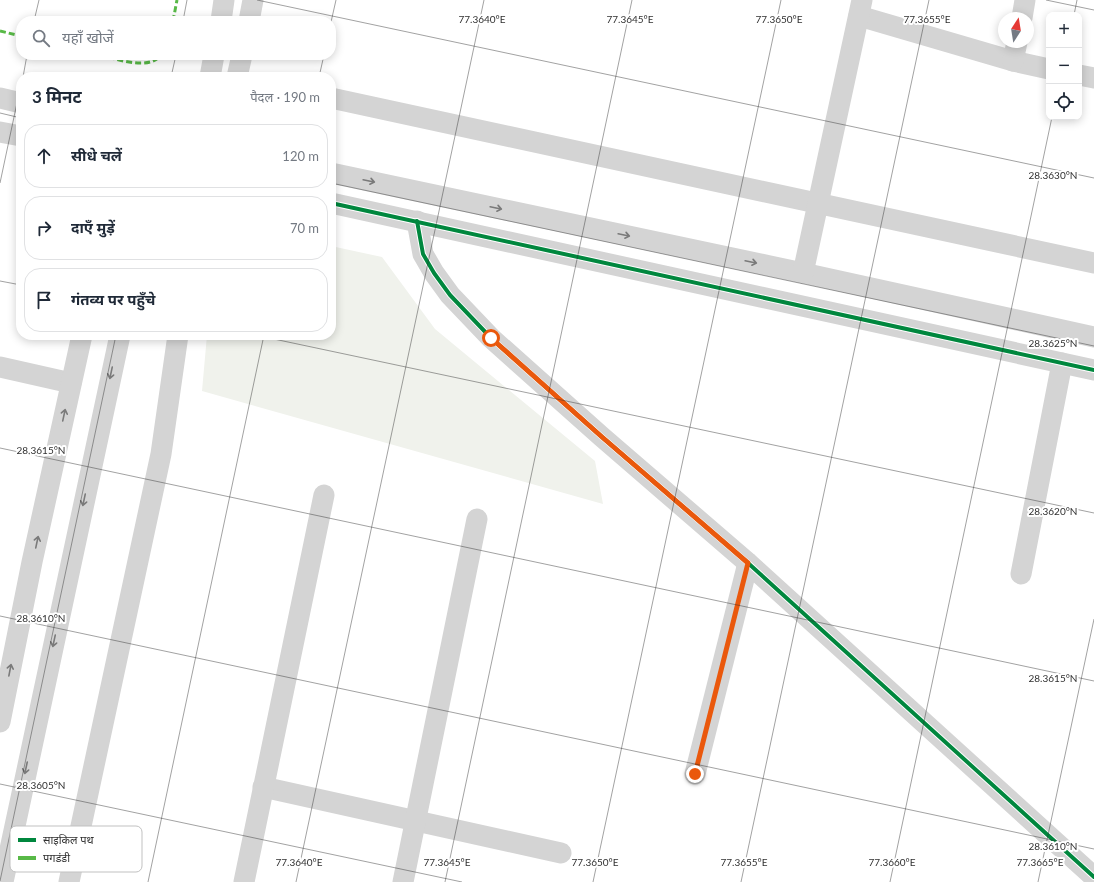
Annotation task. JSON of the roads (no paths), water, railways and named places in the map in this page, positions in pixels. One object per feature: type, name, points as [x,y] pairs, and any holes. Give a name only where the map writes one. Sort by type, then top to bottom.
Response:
[{"type":"street","points":[[221,16],[224,0]]},
{"type":"street","points":[[250,16],[253,0]]},
{"type":"street","points":[[1023,12],[1025,0]]},
{"type":"street","points":[[803,273],[861,8],[1015,51],[1046,66]]},
{"type":"street","points":[[211,72],[213,60]]},
{"type":"street","points":[[238,72],[241,60]]},
{"type":"street","points":[[1082,76],[1094,78]]},
{"type":"street","points":[[0,98],[16,102]]},
{"type":"street","points":[[336,99],[1094,263]]},
{"type":"street","points":[[0,132],[16,135]]},
{"type":"street","points":[[336,174],[803,273],[1094,337]]},
{"type":"street","points":[[336,204],[1094,370]]},
{"type":"street","points":[[417,221],[423,254],[450,295],[491,338],[748,563],[1094,878]]},
{"type":"street","points":[[0,722],[81,340]]},
{"type":"street","points":[[14,826],[119,340]]},
{"type":"street","points":[[81,826],[161,454],[177,340]]},
{"type":"street","points":[[1021,574],[1062,363]]},
{"type":"street","points":[[0,367],[71,383]]},
{"type":"street","points":[[244,882],[324,495]]},
{"type":"street","points":[[404,882],[477,519]]},
{"type":"street","points":[[695,774],[748,563]]},
{"type":"street","points":[[263,786],[561,853]]},
{"type":"street","points":[[2,882],[10,845]]},
{"type":"street","points":[[69,882],[71,872]]}]
